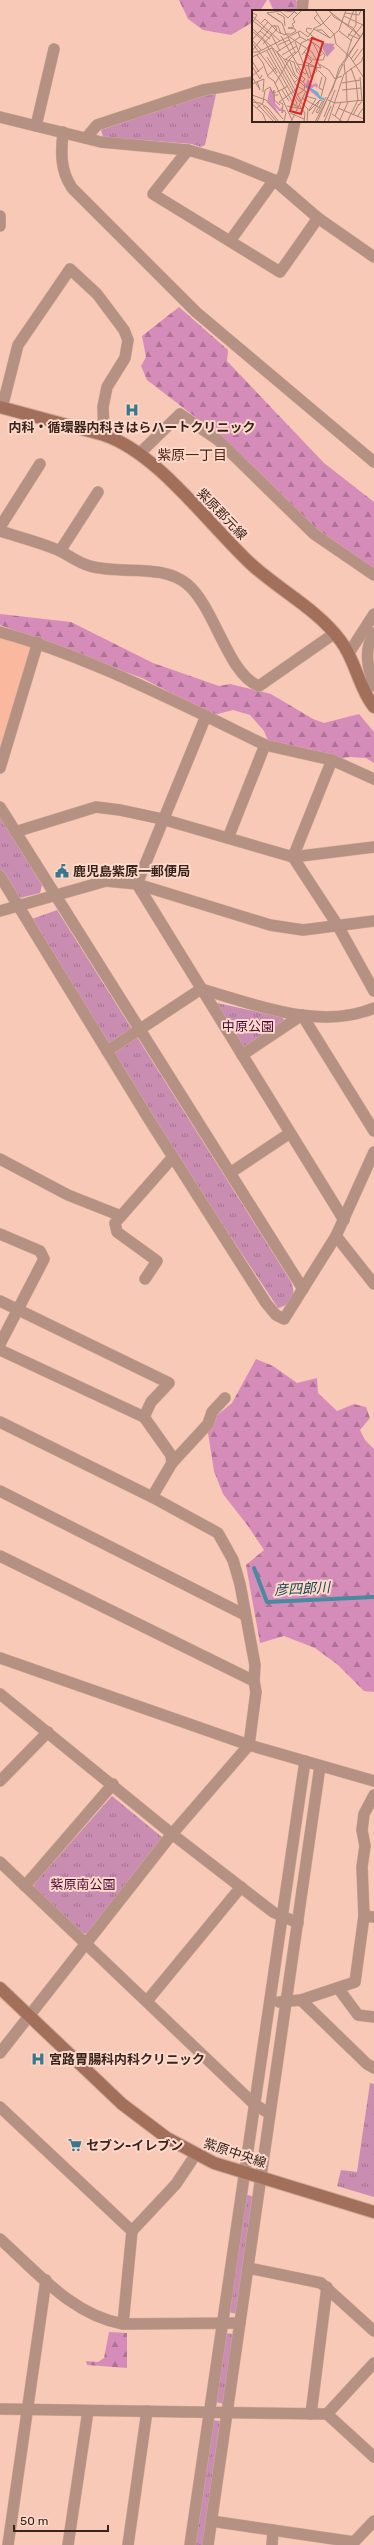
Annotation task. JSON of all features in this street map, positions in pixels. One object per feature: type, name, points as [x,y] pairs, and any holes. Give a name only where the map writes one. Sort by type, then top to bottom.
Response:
[{"type":"street","points":[[302,10],[303,0]]},
{"type":"street","points":[[36,126],[54,48]]},
{"type":"street","points":[[86,138],[97,125],[196,92],[252,82]]},
{"type":"street","points":[[0,117],[101,142],[188,150],[230,162],[276,182],[318,218],[374,257]]},
{"type":"street","points":[[230,241],[284,172],[295,122]]},
{"type":"street","points":[[63,132],[60,155],[62,167],[72,188],[196,312],[374,462]]},
{"type":"street","points":[[188,150],[153,194],[280,272],[318,218]]},
{"type":"street","points":[[0,216],[0,226]]},
{"type":"street","points":[[1,408],[18,345],[70,269],[97,294],[124,330],[128,340],[125,358],[107,387],[102,407],[104,434]]},
{"type":"street","name":"紫原郡元線","points":[[1,408],[104,434],[117,439],[140,453],[251,564],[335,634],[349,653],[357,677],[374,707]]},
{"type":"street","points":[[140,453],[180,414],[218,440],[314,534],[374,574]]},
{"type":"street","points":[[0,527],[40,464]]},
{"type":"street","points":[[60,551],[98,492]]},
{"type":"street","points":[[0,531],[60,551],[90,566],[175,576],[196,592],[205,606],[227,651],[250,683],[258,686],[335,634]]},
{"type":"street","points":[[349,653],[374,614]]},
{"type":"street","points":[[0,632],[38,642],[116,674],[265,745],[332,760],[374,779]]},
{"type":"street","points":[[374,633],[367,648],[368,668],[374,686]]},
{"type":"street","points":[[0,768],[38,642]]},
{"type":"street","points":[[137,884],[162,819],[206,716]]},
{"type":"street","points":[[228,838],[265,745]]},
{"type":"street","points":[[293,857],[332,760]]},
{"type":"street","points":[[0,807],[303,1289]]},
{"type":"street","points":[[15,832],[96,807],[120,810],[162,819],[293,857],[374,847]]},
{"type":"street","points":[[293,857],[338,926],[374,990]]},
{"type":"street","points":[[0,876],[20,906],[173,1157],[266,1304],[276,1315],[284,1319],[336,1236],[374,1152]]},
{"type":"street","points":[[0,911],[106,880],[137,884],[270,925],[303,930],[374,921]]},
{"type":"street","points":[[137,884],[344,1220]]},
{"type":"street","points":[[107,1051],[201,989],[302,1015],[357,1014],[374,1008]]},
{"type":"street","points":[[242,1055],[302,1015]]},
{"type":"street","points":[[302,1015],[374,1131]]},
{"type":"street","points":[[230,1173],[290,1133]]},
{"type":"street","points":[[145,1279],[157,1261],[117,1232],[115,1223],[173,1157]]},
{"type":"street","points":[[0,1159],[68,1195],[121,1216]]},
{"type":"street","points":[[0,1234],[40,1251],[44,1259],[0,1344]]},
{"type":"street","points":[[336,1236],[374,1284]]},
{"type":"street","points":[[0,1301],[169,1383],[152,1402],[144,1417]]},
{"type":"street","points":[[0,1350],[144,1417],[170,1455],[172,1462]]},
{"type":"street","points":[[152,1497],[172,1462],[208,1424],[212,1412],[225,1398]]},
{"type":"street","points":[[0,1422],[152,1497],[218,1534],[233,1560],[256,1665],[254,1681],[256,1692],[249,1745],[172,1834],[87,1945],[0,2053]]},
{"type":"street","points":[[0,1491],[245,1615]]},
{"type":"street","points":[[0,1556],[254,1681]]},
{"type":"street","points":[[0,1658],[249,1745],[374,1781]]},
{"type":"street","points":[[0,1694],[113,1784],[172,1834],[241,1888],[273,1912],[298,1923]]},
{"type":"street","points":[[0,1781],[48,1732]]},
{"type":"street","points":[[190,2545],[246,2173],[254,2104],[305,1761]]},
{"type":"street","points":[[208,2545],[320,1766]]},
{"type":"street","points":[[25,1886],[113,1784]]},
{"type":"street","points":[[270,2003],[301,2000],[355,1982],[369,1916],[362,1867],[365,1846],[362,1830],[364,1814],[374,1795]]},
{"type":"street","points":[[0,1862],[254,2104],[270,2114]]},
{"type":"street","points":[[147,2001],[241,1888]]},
{"type":"street","name":"紫原中央線","points":[[0,1988],[138,2118],[196,2154],[246,2173],[374,2212]]},
{"type":"street","points":[[338,1988],[358,2015],[374,2018]]},
{"type":"street","points":[[301,2000],[356,2054],[374,2068]]},
{"type":"street","points":[[0,2107],[132,2231]]},
{"type":"street","points":[[123,2324],[132,2231],[176,2184],[196,2154]]},
{"type":"street","points":[[0,2239],[71,2303],[94,2317],[123,2324],[240,2322]]},
{"type":"street","points":[[248,2268],[314,2281],[327,2287],[374,2331]]},
{"type":"street","points":[[8,2545],[46,2280]]},
{"type":"street","points":[[311,2414],[327,2287]]},
{"type":"street","points":[[327,2414],[374,2363]]},
{"type":"street","points":[[0,2409],[327,2414],[374,2457]]},
{"type":"street","points":[[68,2545],[88,2410]]},
{"type":"street","points":[[128,2545],[147,2411]]},
{"type":"street","points":[[211,2521],[354,2543],[374,2521]]},
{"type":"street","points":[[272,2545],[274,2530]]},
{"type":"shaded area","points":[[0,635],[29,644],[32,650],[0,754]]},
{"type":"green space","points":[[179,0],[267,0],[261,10],[252,10],[252,23],[231,35],[203,30],[188,19]]},
{"type":"green space","points":[[269,0],[296,0],[302,10],[274,10]]},
{"type":"green space","points":[[216,94],[205,145],[201,147],[192,144],[103,137],[101,130],[200,96]]},
{"type":"green space","points":[[179,307],[228,350],[227,361],[324,463],[374,502],[374,570],[336,547],[309,523],[228,442],[147,380],[141,366],[146,357],[142,336]]},
{"type":"green space","points":[[0,614],[71,622],[153,663],[219,686],[230,684],[271,694],[313,719],[324,723],[359,714],[374,732],[374,763],[366,758],[351,757],[334,759],[310,749],[270,745],[264,731],[250,715],[233,710],[214,715],[142,678],[0,625]]},
{"type":"green space","points":[[0,817],[42,885],[40,893],[20,898],[16,896],[0,870]]},
{"type":"green space","points":[[57,910],[290,1280],[293,1294],[287,1304],[278,1308],[183,1165],[32,919]]},
{"type":"green space","name":"中原公園","points":[[217,1003],[282,1017],[285,1021],[249,1047],[242,1046],[214,1004]]},
{"type":"green space","points":[[256,1359],[273,1366],[297,1383],[317,1378],[318,1393],[337,1411],[354,1404],[366,1407],[370,1418],[360,1430],[365,1440],[374,1449],[374,1692],[364,1691],[338,1665],[315,1648],[284,1636],[260,1643],[246,1565],[264,1550],[248,1526],[223,1494],[214,1471],[208,1433],[210,1421],[232,1403]]},
{"type":"green space","name":"紫原南公園","points":[[112,1796],[163,1838],[92,1932],[83,1934],[35,1890],[34,1884]]},
{"type":"green space","points":[[370,2083],[374,2084],[374,2197],[337,2186],[341,2170],[357,2172]]},
{"type":"green space","points":[[245,2194],[254,2197],[237,2314],[228,2312]]},
{"type":"green space","points":[[109,2332],[127,2333],[127,2368],[87,2365],[86,2361],[98,2362],[104,2358]]},
{"type":"green space","points":[[224,2333],[233,2334],[225,2404],[215,2402]]},
{"type":"green space","points":[[210,2420],[220,2421],[204,2545],[194,2545]]},
{"type":"waterway","name":"彦四郎川","points":[[254,1568],[267,1602],[374,1597]]},
{"type":"place","name":"内科・循環器内科きはらハートクリニック","points":[[132,410]]},
{"type":"place","name":"鹿児島紫原一郵便局","points":[[62,871]]},
{"type":"place","name":"宮路胃腸科内科クリニック","points":[[38,2059]]},
{"type":"place","name":"セブン-イレブン","points":[[75,2145]]},
{"type":"district","name":"紫原一丁目","points":[[192,455]]}]
